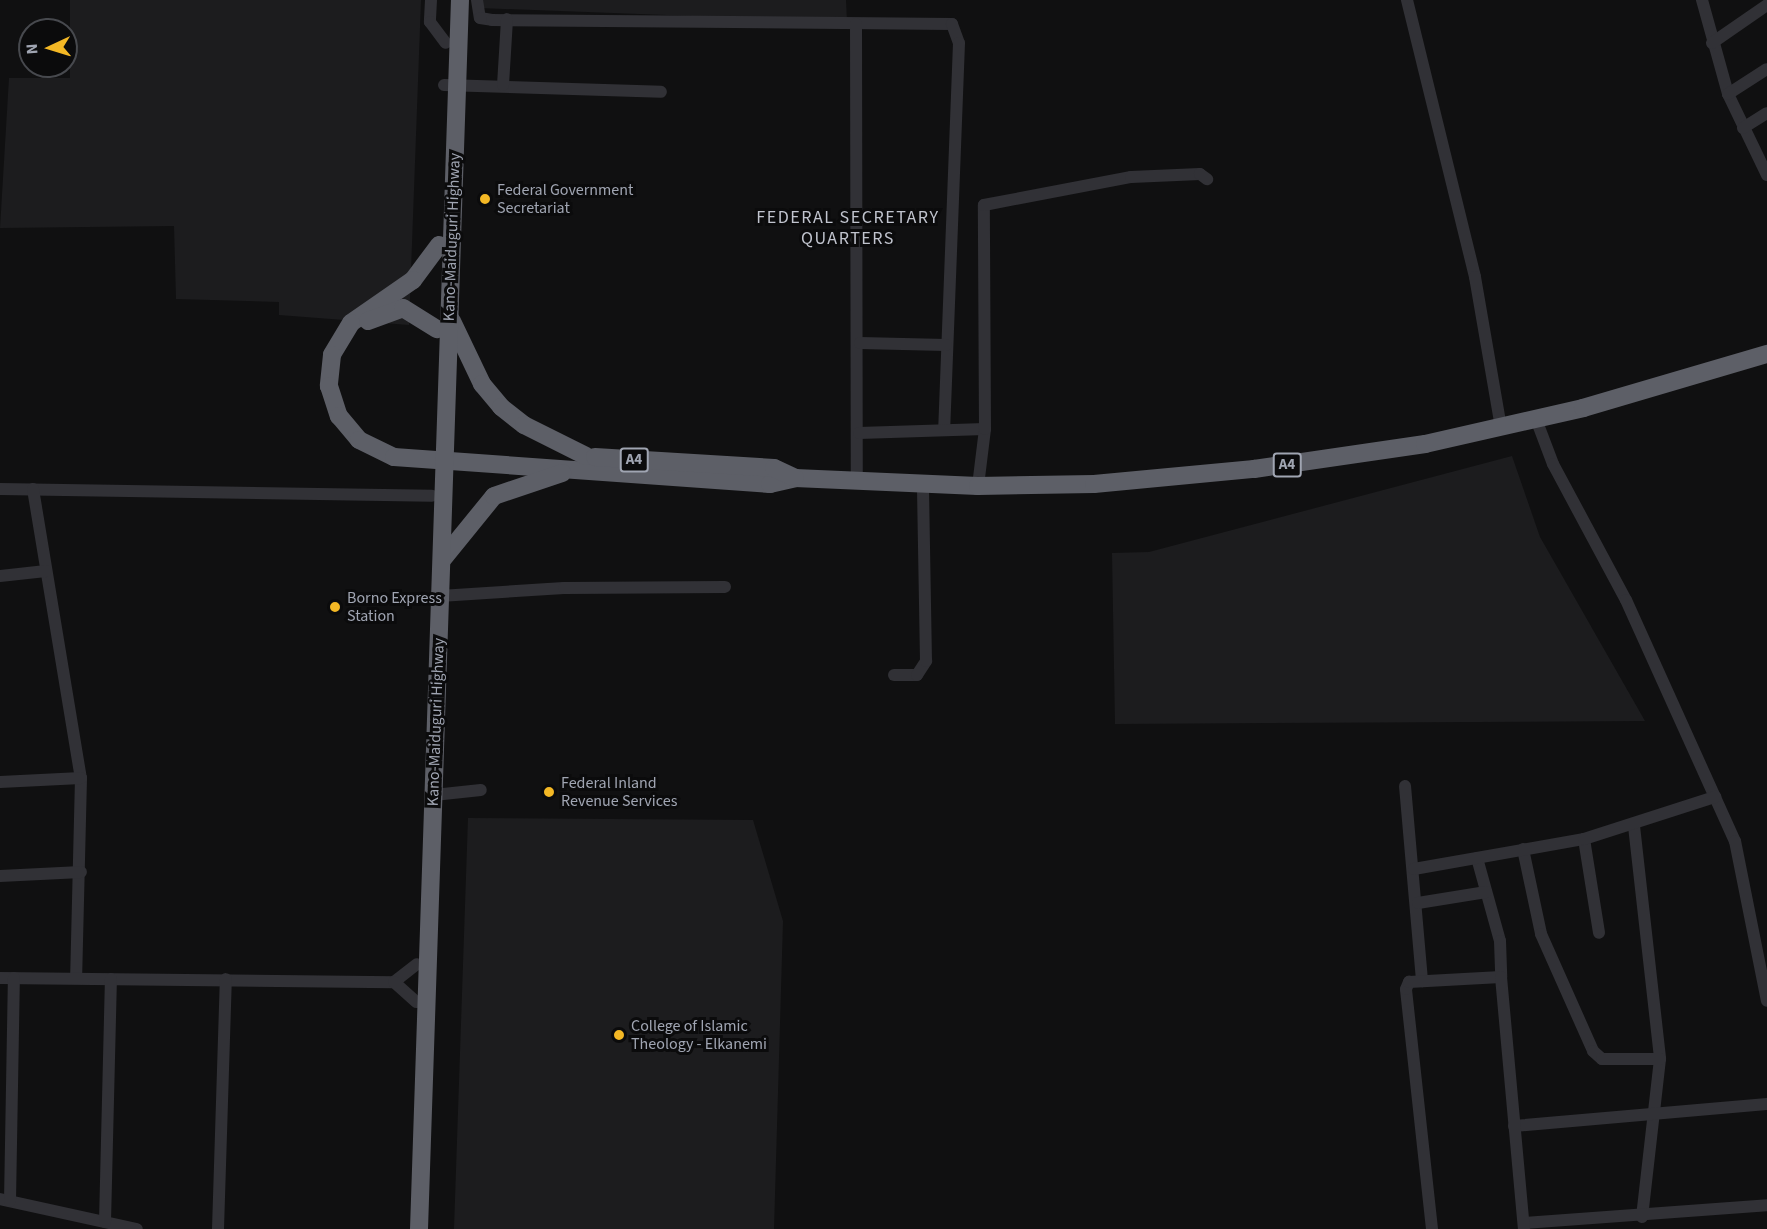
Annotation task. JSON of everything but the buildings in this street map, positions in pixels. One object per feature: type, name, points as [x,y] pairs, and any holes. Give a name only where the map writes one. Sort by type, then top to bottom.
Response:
[{"type":"highway","name":"Kano-Maiduguri Highway","points":[[420,1229],[449,315],[451,85],[446,43],[448,0]]},
{"type":"highway","name":"Kano-Maiduguri Highway","points":[[409,1229],[439,245],[459,0]]},
{"type":"highway","name":"A4","points":[[439,245],[413,280],[351,323],[335,346],[330,371],[332,400],[348,429],[370,448],[406,453],[587,462],[774,468],[795,478],[857,482],[978,486],[1094,484],[1254,469],[1501,428],[1767,354]]},
{"type":"highway","name":"A4","points":[[406,453],[379,441],[351,416],[341,383],[344,354],[359,329],[384,312],[410,309],[437,328]]},
{"type":"highway","points":[[449,315],[482,384],[501,407],[524,425],[587,462]]},
{"type":"highway","points":[[441,562],[494,496],[542,476],[587,462]]},
{"type":"street","points":[[431,0],[430,22],[446,43]]},
{"type":"street","points":[[477,0],[480,18],[952,24],[957,29],[944,427]]},
{"type":"street","points":[[1407,0],[1475,277],[1501,428]]},
{"type":"street","points":[[1702,0],[1712,43],[1728,94],[1767,175]]},
{"type":"street","points":[[1712,43],[1767,6]]},
{"type":"street","points":[[503,85],[507,19]]},
{"type":"street","points":[[856,24],[860,343],[857,482]]},
{"type":"street","points":[[1728,94],[1767,69]]},
{"type":"street","points":[[451,85],[661,92]]},
{"type":"street","points":[[1743,128],[1767,113]]},
{"type":"street","points":[[978,486],[985,429],[984,205],[1131,177],[1200,174],[1207,179]]},
{"type":"street","points":[[860,343],[946,345]]},
{"type":"street","points":[[1536,419],[1715,797],[1749,894],[1767,1001]]},
{"type":"street","points":[[859,433],[944,427],[985,429]]},
{"type":"street","points":[[894,675],[917,675],[926,661],[923,484]]},
{"type":"street","points":[[0,489],[432,496]]},
{"type":"street","points":[[33,489],[81,778],[81,872],[76,978]]},
{"type":"street","points":[[0,576],[46,571]]},
{"type":"street","points":[[440,596],[564,588],[725,587]]},
{"type":"street","points":[[0,782],[81,778]]},
{"type":"street","points":[[1405,786],[1418,903],[1422,981]]},
{"type":"street","points":[[434,795],[481,790]]},
{"type":"street","points":[[1414,869],[1584,839],[1634,826],[1715,797]]},
{"type":"street","points":[[1634,826],[1660,1059],[1656,1114],[1642,1217]]},
{"type":"street","points":[[1584,839],[1599,933]]},
{"type":"street","points":[[1523,849],[1541,934],[1593,1051],[1602,1059],[1660,1059]]},
{"type":"street","points":[[1477,858],[1500,942],[1501,977],[1524,1226],[1767,1205]]},
{"type":"street","points":[[0,876],[81,872]]},
{"type":"street","points":[[1418,903],[1486,892]]},
{"type":"street","points":[[0,978],[394,982],[417,964]]},
{"type":"street","points":[[1432,1229],[1406,1000],[1409,982],[1501,977]]},
{"type":"street","points":[[14,978],[5,1200],[61,1215],[136,1229]]},
{"type":"street","points":[[105,1222],[111,979]]},
{"type":"street","points":[[219,1229],[226,979]]},
{"type":"street","points":[[394,982],[416,1002]]},
{"type":"street","points":[[1514,1126],[1767,1104]]},
{"type":"street","points":[[61,1215],[62,1229]]},
{"type":"shaded area","points":[[70,0],[421,0],[409,325],[279,315],[279,302],[176,299],[174,226],[0,228],[9,78],[78,78],[78,18],[70,18]]},
{"type":"shaded area","points":[[481,0],[846,0],[847,22],[480,8]]},
{"type":"shaded area","points":[[1512,456],[1540,537],[1645,721],[1115,724],[1112,553],[1149,552]]},
{"type":"shaded area","name":"College of Islamic Theology - Elkanemi","points":[[468,818],[753,820],[783,921],[774,1229],[454,1229]]},
{"type":"place","name":"Federal Government Secretariat","points":[[485,199]]},
{"type":"place","name":"Borno Express Station","points":[[335,607]]},
{"type":"place","name":"Federal Inland Revenue Services","points":[[549,792]]},
{"type":"place","name":"College of Islamic Theology - Elkanemi","points":[[619,1035]]},
{"type":"district","name":"FEDERAL SECRETARY QUARTERS","points":[[848,229]]}]
